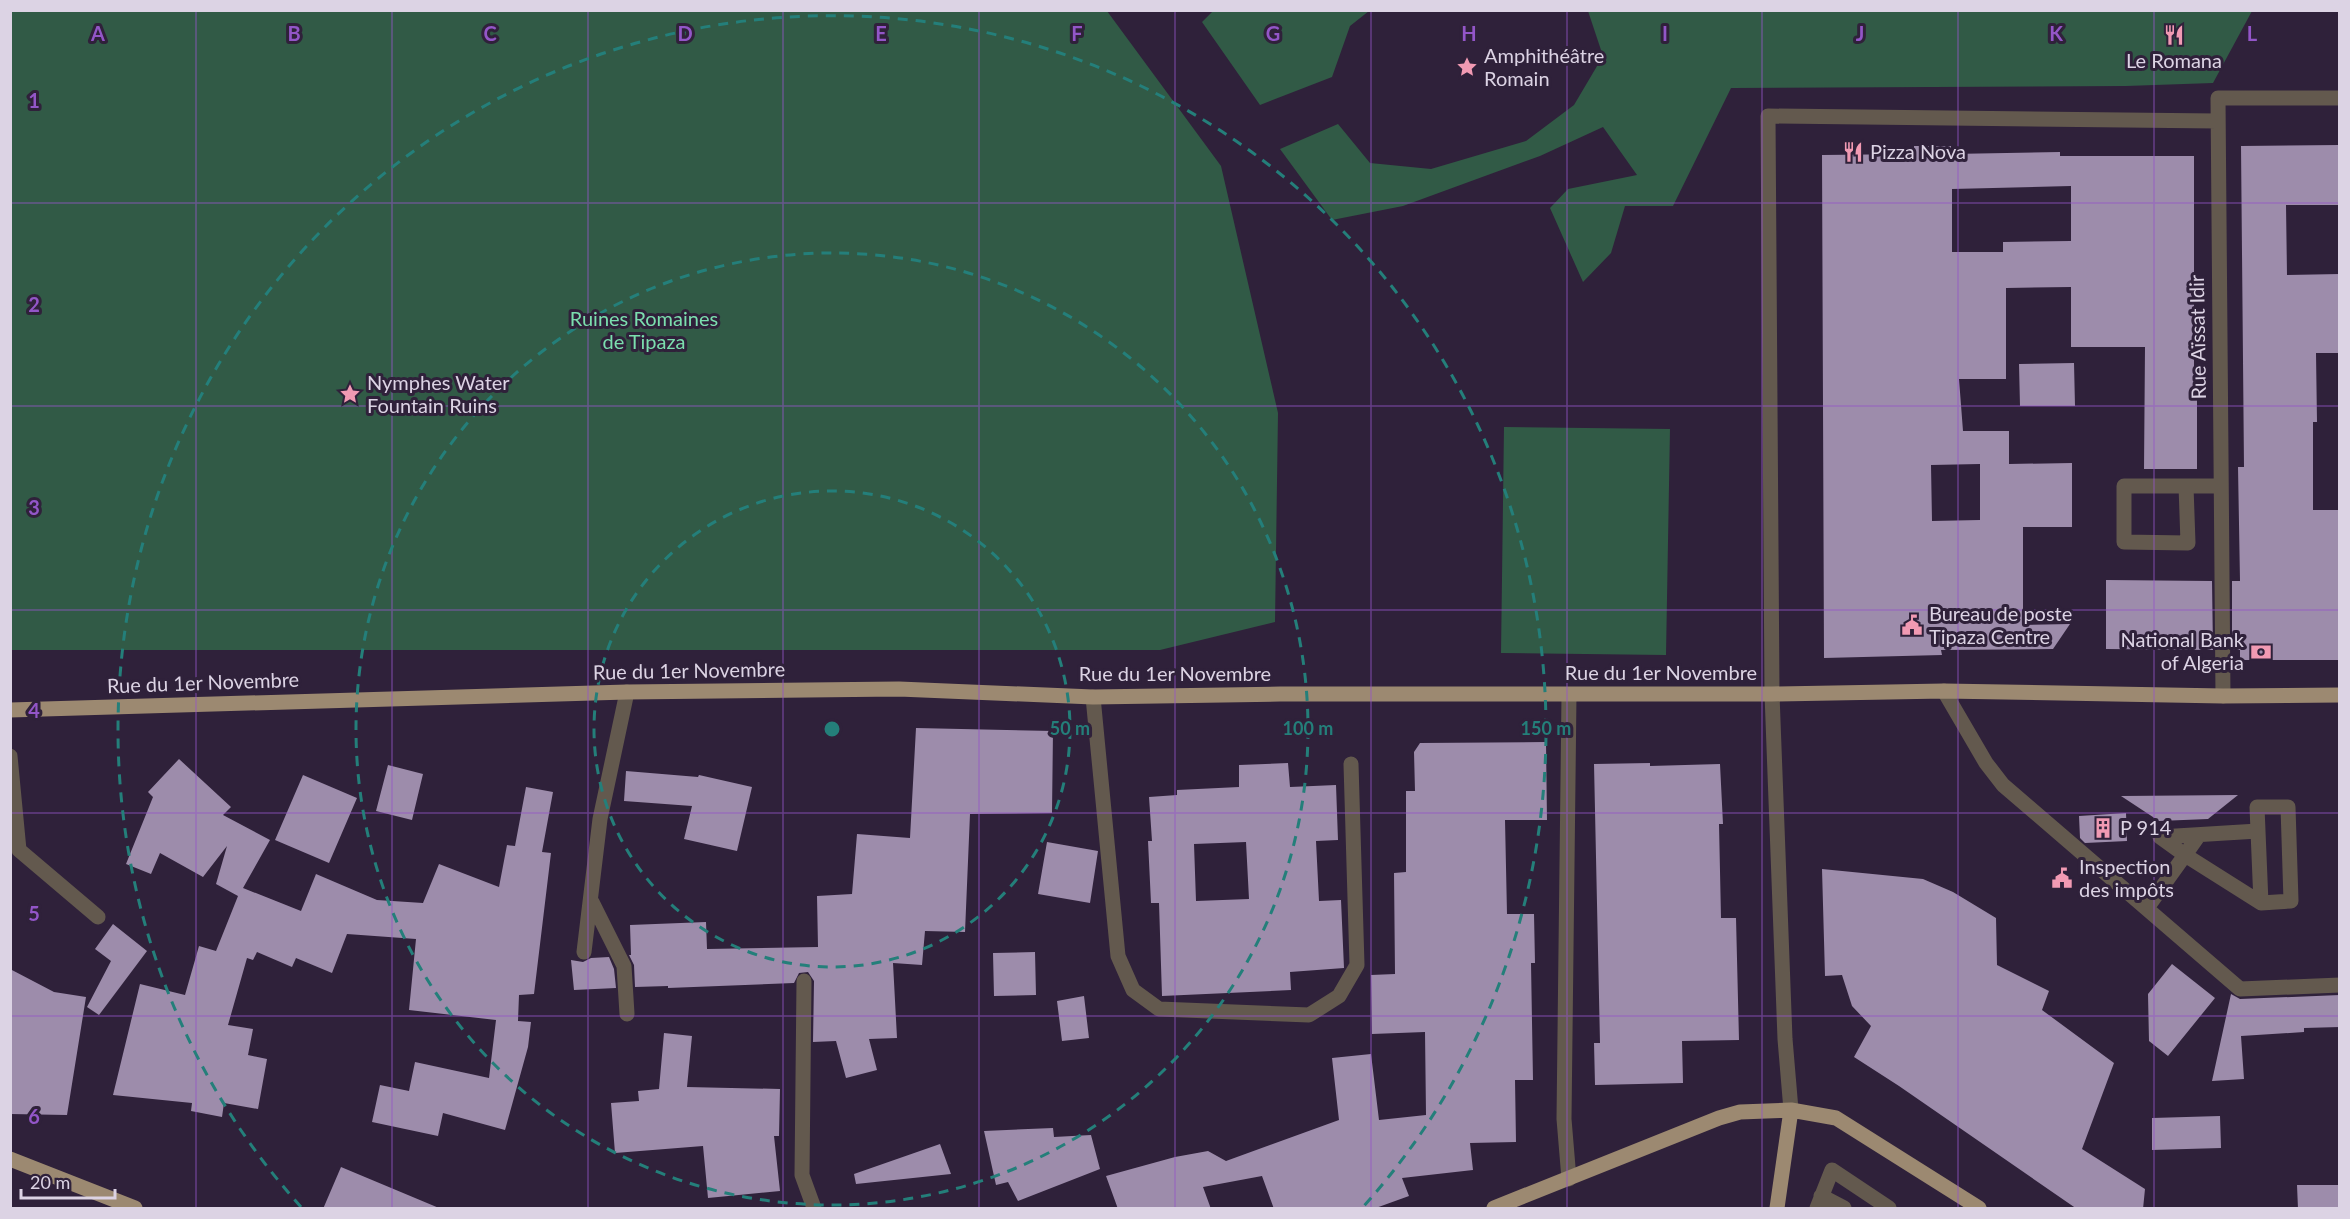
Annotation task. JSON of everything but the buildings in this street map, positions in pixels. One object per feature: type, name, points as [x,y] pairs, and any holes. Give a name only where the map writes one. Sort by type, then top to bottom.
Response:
[{"type":"main road","name":"Rue du 1er Novembre","points":[[10,710],[627,692],[899,689],[1093,697],[1944,691],[2223,696],[2340,695]]},
{"type":"main road","points":[[1777,1209],[1791,1110]]},
{"type":"main road","points":[[1494,1209],[1719,1118],[1740,1112],[1791,1110],[1836,1118],[1979,1209]]},
{"type":"main road","points":[[10,1159],[135,1209]]},
{"type":"street","name":"Rue Aïssat Idir","points":[[2223,696],[2218,98],[2340,98]]},
{"type":"street","points":[[1791,1110],[1785,1039],[1772,694],[1768,116],[2217,121]]},
{"type":"street","points":[[2186,486],[2188,543],[2124,542],[2124,486],[2186,486],[2221,486]]},
{"type":"street","points":[[1944,691],[1986,764],[2003,784],[2240,989],[2340,985]]},
{"type":"street","points":[[584,952],[592,902],[600,819],[627,692]]},
{"type":"street","points":[[1569,695],[1564,1119],[1569,1179]]},
{"type":"street","points":[[1093,697],[1118,956],[1133,990],[1159,1009],[1308,1015],[1339,996],[1357,965],[1351,764]]},
{"type":"street","points":[[10,756],[19,850],[98,917]]},
{"type":"street","points":[[2258,831],[2160,837],[2261,903],[2291,902],[2288,807],[2258,807],[2261,903]]},
{"type":"street","points":[[2147,908],[2199,835]]},
{"type":"street","points":[[592,902],[624,966],[627,1014]]},
{"type":"street","points":[[804,981],[802,1175],[814,1209]]},
{"type":"street","points":[[1844,1209],[1819,1202],[1832,1170],[1889,1209]]},
{"type":"green space","points":[[1214,10],[1369,11],[1350,26],[1332,77],[1260,105],[1202,22]]},
{"type":"green space","points":[[1588,10],[2252,11],[2213,83],[2126,86],[1731,88],[1673,206],[1625,206],[1611,253],[1583,282],[1550,208],[1568,189],[1637,175],[1603,127],[1540,156],[1403,206],[1332,220],[1280,149],[1338,124],[1370,163],[1431,169],[1526,141],[1574,105],[1603,56]]},
{"type":"green space","name":"Ruines Romaines de Tipaza","points":[[10,11],[1107,11],[1221,166],[1278,413],[1275,622],[1160,650],[11,650]]},
{"type":"green space","points":[[1504,427],[1670,429],[1666,655],[1501,653]]},
{"type":"place","name":"Le Romana","points":[[2174,35]]},
{"type":"place","name":"Amphithéâtre Romain","points":[[1467,67]]},
{"type":"place","name":"Pizza Nova","points":[[1853,152]]},
{"type":"place","name":"Nymphes Water Fountain Ruins","points":[[350,394]]},
{"type":"place","name":"Bureau de poste Tipaza Centre","points":[[1912,625]]},
{"type":"place","name":"National Bank of Algeria","points":[[2261,652]]},
{"type":"place","name":"P 914","points":[[2103,828]]},
{"type":"place","name":"Inspection des impôts","points":[[2062,878]]}]
